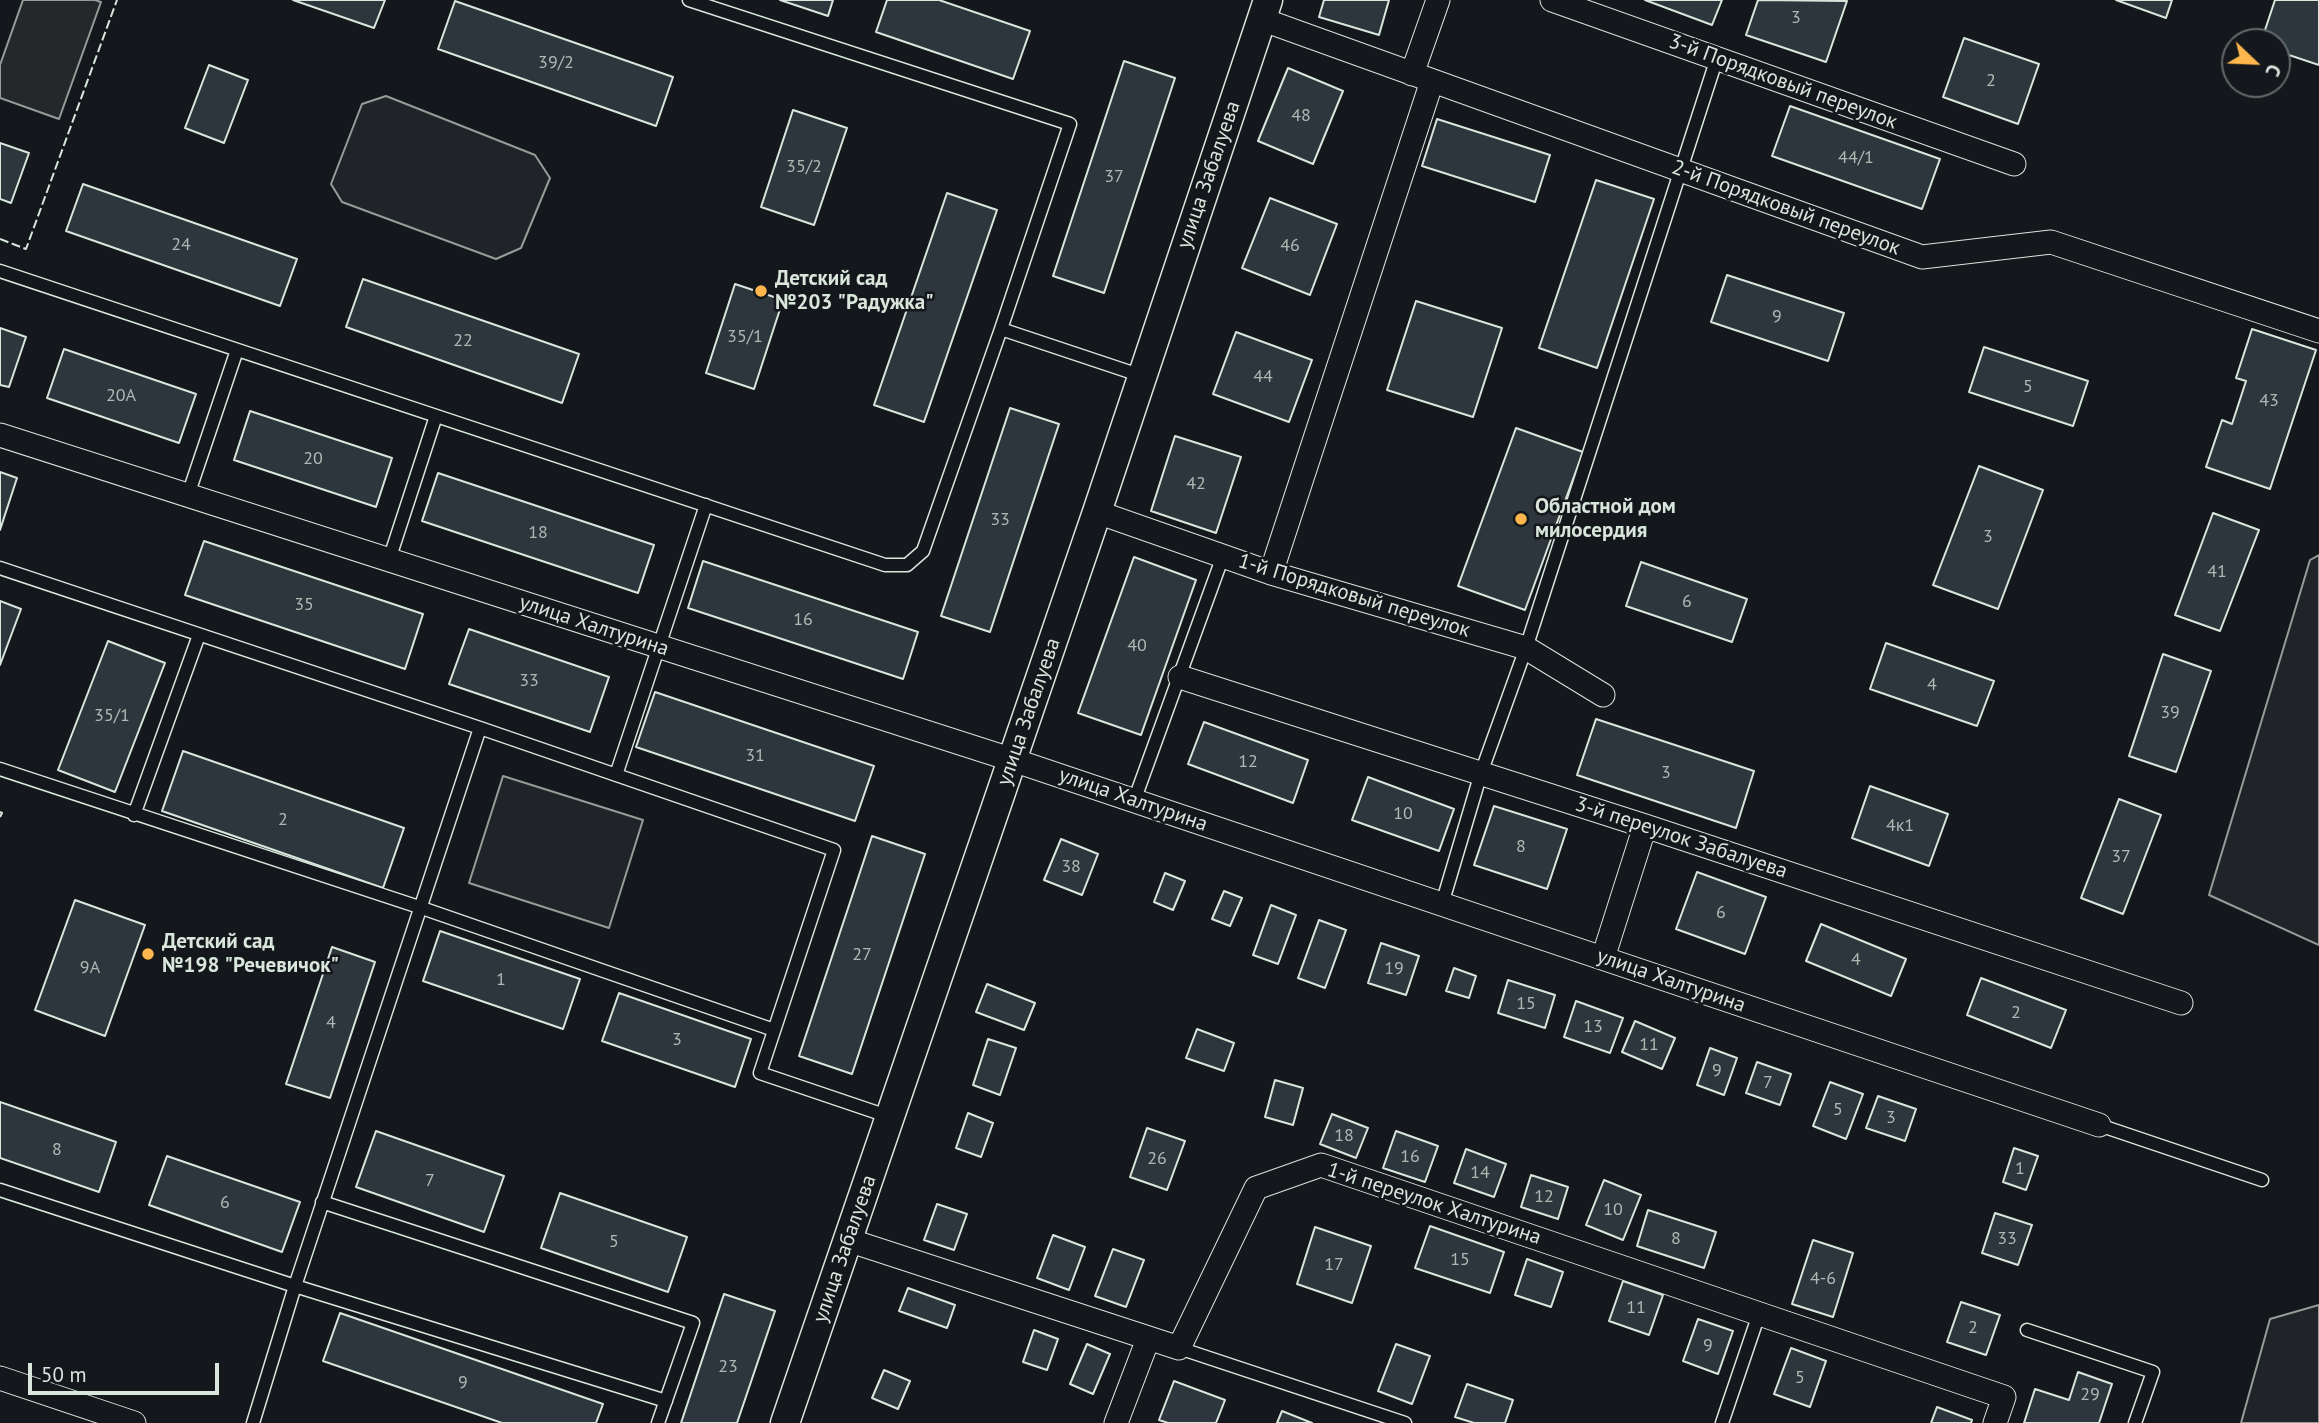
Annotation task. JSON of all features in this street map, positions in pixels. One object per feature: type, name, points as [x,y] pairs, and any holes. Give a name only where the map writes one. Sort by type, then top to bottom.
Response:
[{"type":"street","points":[[1271,573],[1422,77],[1438,0]]},
{"type":"street","name":"3-й Порядковый переулок","points":[[1552,0],[2014,164]]},
{"type":"street","name":"2-й Порядковый переулок","points":[[1264,10],[1422,77],[1922,257],[2051,242],[2319,331]]},
{"type":"street","name":"улица Забалуева","points":[[785,1423],[1013,760],[1264,10]]},
{"type":"street","name":"улица Халтурина","points":[[0,435],[1013,760],[2099,1125]]},
{"type":"street","name":"1-й Порядковый переулок","points":[[1097,512],[1271,573],[1526,648],[1603,695]]},
{"type":"street","name":"3-й переулок Забалуева","points":[[1180,677],[1645,826],[2182,1003]]},
{"type":"street","points":[[1603,958],[1645,826]]},
{"type":"street","name":"1-й переулок Халтурина","points":[[1179,1348],[1256,1188],[1321,1165],[2004,1397],[1995,1423]]},
{"type":"street","points":[[848,1240],[1179,1348]]},
{"type":"street","points":[[1116,1423],[1148,1339]]},
{"type":"street","points":[[0,1378],[134,1423]]},
{"type":"lane","points":[[0,271],[885,565],[906,565],[923,551],[1070,124],[689,0]]},
{"type":"lane","points":[[1442,904],[1481,773],[1526,648],[1717,58]]},
{"type":"lane","points":[[1001,329],[1142,376]]},
{"type":"lane","points":[[188,495],[237,350]]},
{"type":"lane","points":[[388,560],[436,416]]},
{"type":"lane","points":[[616,775],[706,505]]},
{"type":"lane","points":[[1134,801],[1223,556]]},
{"type":"lane","points":[[0,568],[834,849],[760,1073],[890,1117]]},
{"type":"lane","points":[[134,815],[199,635]]},
{"type":"lane","points":[[253,1423],[322,1202],[480,728]]},
{"type":"lane","points":[[0,769],[419,907],[774,1030]]},
{"type":"lane","name":"улица Халтурина","points":[[2099,1125],[2262,1180]]},
{"type":"lane","points":[[0,1190],[295,1286],[666,1401]]},
{"type":"lane","points":[[322,1202],[693,1323],[659,1423]]},
{"type":"lane","points":[[1722,1423],[1759,1314]]},
{"type":"lane","points":[[2027,1330],[2153,1371],[2135,1423]]},
{"type":"lane","points":[[1179,1348],[1405,1423]]},
{"type":"shaded area","points":[[23,0],[101,2],[59,119],[0,98],[0,65]]},
{"type":"shaded area","points":[[386,96],[535,155],[550,178],[521,248],[496,259],[342,202],[331,184],[362,104]]},
{"type":"shaded area","points":[[2319,555],[2319,945],[2209,895],[2310,560]]},
{"type":"shaded area","points":[[503,776],[643,820],[609,928],[469,883]]},
{"type":"shaded area","points":[[2319,1305],[2319,1423],[2241,1423],[2270,1319]]},
{"type":"building","points":[[293,0],[385,0],[374,28]]},
{"type":"building","points":[[780,0],[833,0],[828,16]]},
{"type":"building","points":[[887,0],[939,0],[1030,31],[1013,79],[876,32]]},
{"type":"building","points":[[1324,0],[1389,0],[1379,35],[1319,17]]},
{"type":"building","points":[[1645,0],[1722,0],[1712,25]]},
{"type":"building","points":[[1758,0],[1847,1],[1826,62],[1746,35]]},
{"type":"building","points":[[2116,0],[2172,0],[2166,18]]},
{"type":"building","points":[[2275,0],[2319,0],[2319,65],[2291,56],[2291,28],[2266,28]]},
{"type":"building","points":[[455,1],[673,77],[656,126],[438,49]]},
{"type":"building","points":[[1964,38],[2039,64],[2018,124],[1943,97]]},
{"type":"building","points":[[1124,61],[1175,78],[1104,293],[1053,276]]},
{"type":"building","points":[[209,65],[248,80],[224,143],[185,128]]},
{"type":"building","points":[[1288,68],[1343,91],[1313,164],[1258,141]]},
{"type":"building","points":[[1790,106],[1940,159],[1922,209],[1772,156]]},
{"type":"building","points":[[793,110],[847,128],[814,225],[761,207]]},
{"type":"building","points":[[1437,119],[1550,155],[1535,202],[1422,166]]},
{"type":"building","points":[[0,143],[29,153],[11,203],[0,199]]},
{"type":"building","points":[[1596,180],[1654,199],[1597,368],[1539,348]]},
{"type":"building","points":[[83,184],[297,259],[280,306],[66,231]]},
{"type":"building","points":[[947,193],[997,210],[924,422],[874,405]]},
{"type":"building","points":[[1270,198],[1337,224],[1310,295],[1242,268]]},
{"type":"building","points":[[1727,275],[1844,313],[1828,361],[1711,322]]},
{"type":"building","points":[[363,279],[579,354],[562,403],[346,327]]},
{"type":"building","points":[[735,284],[783,300],[754,389],[706,373]]},
{"type":"building","points":[[1416,301],[1502,328],[1473,417],[1387,390]]},
{"type":"building","points":[[0,328],[26,337],[9,387],[0,385]]},
{"type":"building","points":[[2252,329],[2316,350],[2270,489],[2206,467],[2222,420],[2232,424],[2246,381],[2236,378]]},
{"type":"building","points":[[1236,332],[1312,360],[1289,422],[1213,394]]},
{"type":"building","points":[[1984,347],[2088,381],[2073,426],[1969,392]]},
{"type":"building","points":[[64,349],[196,394],[179,443],[47,398]]},
{"type":"building","points":[[1010,408],[1059,424],[990,632],[941,616]]},
{"type":"building","points":[[250,411],[392,458],[376,507],[234,460]]},
{"type":"building","name":"Областной дом милосердия","points":[[1516,428],[1583,452],[1525,610],[1458,586]]},
{"type":"building","points":[[1175,436],[1241,457],[1216,533],[1151,511]]},
{"type":"building","points":[[1979,466],[2043,490],[1998,609],[1933,585]]},
{"type":"building","points":[[0,472],[17,478],[0,530]]},
{"type":"building","points":[[438,473],[654,545],[638,593],[422,521]]},
{"type":"building","points":[[2213,513],[2259,530],[2220,631],[2175,615]]},
{"type":"building","points":[[204,541],[423,614],[405,669],[185,595]]},
{"type":"building","points":[[1134,557],[1196,580],[1141,735],[1078,713]]},
{"type":"building","points":[[703,561],[918,632],[903,679],[688,608]]},
{"type":"building","points":[[1641,562],[1747,599],[1732,642],[1626,606]]},
{"type":"building","points":[[0,601],[21,609],[0,665]]},
{"type":"building","points":[[469,629],[609,677],[590,732],[449,684]]},
{"type":"building","points":[[108,641],[165,663],[115,792],[58,770]]},
{"type":"building","points":[[1886,643],[1994,681],[1977,726],[1870,689]]},
{"type":"building","points":[[2163,654],[2211,671],[2176,772],[2129,756]]},
{"type":"building","points":[[655,692],[874,766],[855,821],[636,747]]},
{"type":"building","points":[[1596,719],[1754,771],[1736,828],[1577,775]]},
{"type":"building","points":[[1204,722],[1308,760],[1293,803],[1188,764]]},
{"type":"building","points":[[183,751],[404,828],[383,888],[162,811]]},
{"type":"building","points":[[1368,777],[1454,809],[1439,851],[1352,820]]},
{"type":"building","points":[[1870,786],[1948,814],[1929,866],[1852,838]]},
{"type":"building","points":[[2119,799],[2161,815],[2123,914],[2081,898]]},
{"type":"building","points":[[1494,806],[1567,829],[1547,889],[1474,865]]},
{"type":"building","points":[[872,836],[925,854],[852,1074],[799,1056]]},
{"type":"building","points":[[1061,839],[1098,854],[1082,895],[1044,880]]},
{"type":"building","points":[[1697,872],[1766,897],[1745,954],[1676,929]]},
{"type":"building","points":[[1165,873],[1185,881],[1173,910],[1154,902]]},
{"type":"building","points":[[1224,891],[1242,898],[1230,926],[1212,919]]},
{"type":"building","points":[[75,900],[145,925],[105,1036],[35,1010]]},
{"type":"building","points":[[1271,905],[1296,915],[1278,964],[1253,955]]},
{"type":"building","points":[[1319,920],[1346,930],[1325,988],[1298,978]]},
{"type":"building","points":[[1821,924],[1906,959],[1891,996],[1806,961]]},
{"type":"building","points":[[440,931],[580,979],[563,1029],[423,981]]},
{"type":"building","points":[[1381,943],[1419,956],[1406,995],[1368,983]]},
{"type":"building","points":[[332,947],[375,962],[330,1098],[286,1084]]},
{"type":"building","points":[[1454,968],[1476,976],[1469,998],[1446,991]]},
{"type":"building","points":[[1981,978],[2066,1010],[2051,1048],[1967,1015]]},
{"type":"building","points":[[1508,980],[1555,995],[1545,1028],[1498,1013]]},
{"type":"building","points":[[987,984],[1035,1003],[1024,1030],[976,1012]]},
{"type":"building","points":[[619,993],[751,1039],[735,1087],[602,1041]]},
{"type":"building","points":[[1576,1001],[1623,1018],[1610,1053],[1564,1037]]},
{"type":"building","points":[[1635,1021],[1675,1038],[1662,1069],[1622,1052]]},
{"type":"building","points":[[1197,1029],[1234,1043],[1224,1071],[1186,1058]]},
{"type":"building","points":[[988,1039],[1016,1048],[1000,1095],[973,1085]]},
{"type":"building","points":[[1710,1048],[1737,1058],[1724,1095],[1697,1085]]},
{"type":"building","points":[[1757,1062],[1791,1074],[1780,1105],[1746,1093]]},
{"type":"building","points":[[1275,1080],[1303,1088],[1293,1125],[1265,1117]]},
{"type":"building","points":[[1830,1082],[1863,1094],[1846,1139],[1813,1126]]},
{"type":"building","points":[[1878,1096],[1916,1109],[1905,1141],[1866,1128]]},
{"type":"building","points":[[0,1102],[116,1142],[99,1192],[0,1158]]},
{"type":"building","points":[[968,1113],[993,1123],[981,1157],[956,1148]]},
{"type":"building","points":[[1332,1114],[1368,1128],[1356,1158],[1320,1144]]},
{"type":"building","points":[[1147,1128],[1185,1141],[1167,1190],[1130,1177]]},
{"type":"building","points":[[376,1131],[504,1176],[484,1232],[356,1187]]},
{"type":"building","points":[[1396,1131],[1438,1146],[1425,1182],[1383,1168]]},
{"type":"building","points":[[2014,1148],[2038,1156],[2026,1190],[2003,1182]]},
{"type":"building","points":[[1466,1149],[1506,1164],[1494,1197],[1454,1183]]},
{"type":"building","points":[[167,1156],[300,1202],[282,1252],[149,1205]]},
{"type":"building","points":[[1531,1175],[1568,1187],[1558,1219],[1521,1207]]},
{"type":"building","points":[[1604,1180],[1641,1195],[1623,1240],[1586,1225]]},
{"type":"building","points":[[560,1193],[687,1237],[668,1292],[541,1248]]},
{"type":"building","points":[[937,1204],[967,1214],[954,1250],[924,1240]]},
{"type":"building","points":[[1648,1210],[1716,1232],[1704,1268],[1637,1246]]},
{"type":"building","points":[[1995,1213],[2032,1225],[2018,1265],[1982,1253]]},
{"type":"building","points":[[1430,1226],[1504,1252],[1490,1293],[1415,1268]]},
{"type":"building","points":[[1315,1227],[1371,1246],[1352,1303],[1297,1284]]},
{"type":"building","points":[[1053,1235],[1085,1247],[1069,1290],[1037,1278]]},
{"type":"building","points":[[1813,1240],[1853,1253],[1833,1317],[1792,1304]]},
{"type":"building","points":[[1113,1249],[1144,1260],[1126,1307],[1095,1296]]},
{"type":"building","points":[[1527,1259],[1563,1272],[1551,1307],[1515,1295]]},
{"type":"building","points":[[1623,1281],[1663,1295],[1649,1335],[1609,1321]]},
{"type":"building","points":[[908,1288],[955,1305],[947,1328],[899,1311]]},
{"type":"building","points":[[724,1294],[775,1311],[737,1423],[681,1423]]},
{"type":"building","points":[[1961,1302],[2000,1315],[1986,1355],[1947,1342]]},
{"type":"building","points":[[340,1313],[603,1404],[596,1423],[502,1423],[323,1361]]},
{"type":"building","points":[[1698,1319],[1733,1331],[1718,1374],[1683,1361]]},
{"type":"building","points":[[1034,1330],[1058,1339],[1047,1370],[1023,1362]]},
{"type":"building","points":[[1087,1344],[1110,1354],[1093,1394],[1070,1384]]},
{"type":"building","points":[[1396,1344],[1430,1356],[1412,1404],[1378,1391]]},
{"type":"building","points":[[1791,1348],[1826,1361],[1810,1407],[1774,1394]]},
{"type":"building","points":[[884,1370],[910,1381],[898,1409],[872,1398]]},
{"type":"building","points":[[2078,1372],[2112,1384],[2099,1423],[2024,1423],[2035,1389],[2069,1400]]},
{"type":"building","points":[[1174,1381],[1225,1400],[1216,1423],[1168,1423],[1159,1420]]},
{"type":"building","points":[[1467,1384],[1513,1400],[1505,1423],[1474,1423],[1455,1417]]},
{"type":"building","points":[[1937,1407],[1972,1420],[1971,1423],[1931,1423]]},
{"type":"building","points":[[1282,1411],[1312,1423],[1277,1423]]},
{"type":"fence","points":[[0,239],[26,249],[117,0]]},
{"type":"fence","points":[[0,812],[0,817]]},
{"type":"place","name":"Детский сад №203 \"Радужка\"","points":[[761,291]]},
{"type":"place","name":"Областной дом милосердия","points":[[1521,519]]},
{"type":"place","name":"Детский сад №198 \"Речевичок\"","points":[[148,954]]}]
